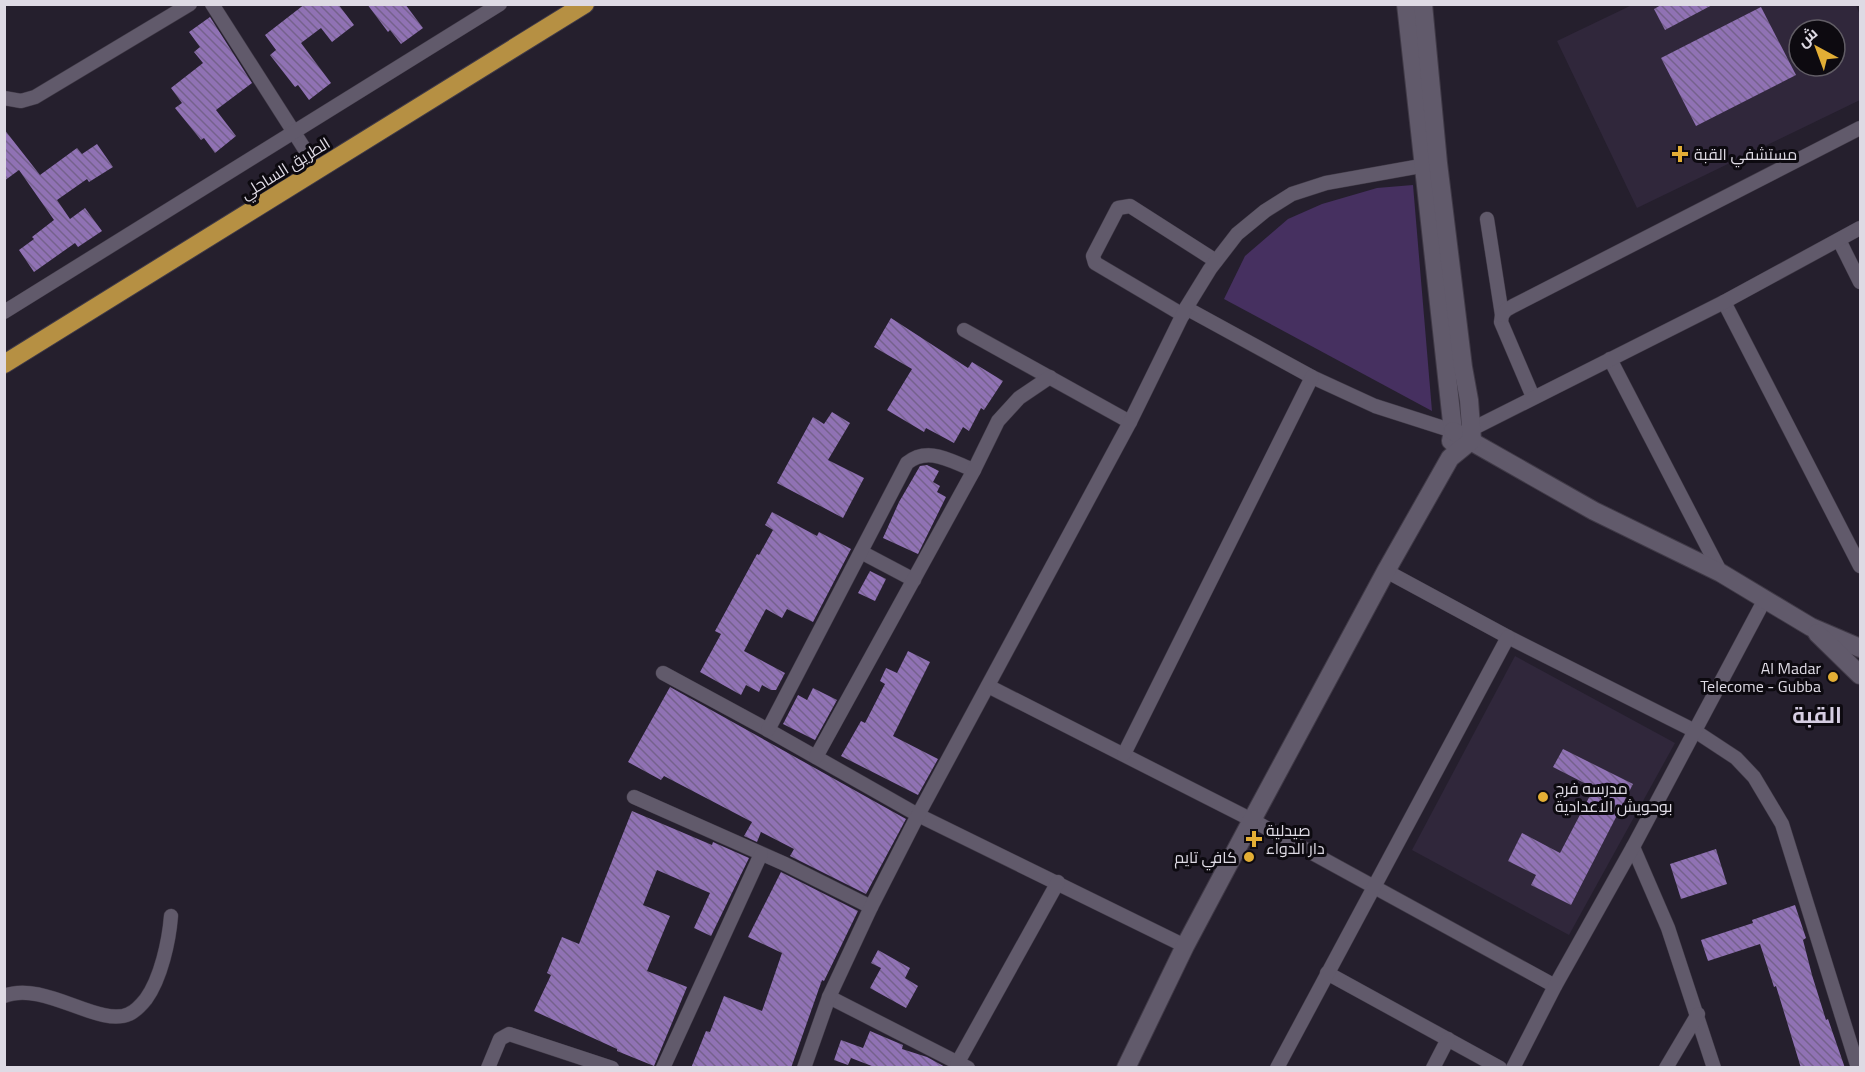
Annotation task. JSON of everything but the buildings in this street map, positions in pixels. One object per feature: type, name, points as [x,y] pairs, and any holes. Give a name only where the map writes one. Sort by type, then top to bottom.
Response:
[{"type":"highway","name":"الطريق الساحلي","points":[[4,364],[585,4]]},
{"type":"main road","points":[[1406,4],[1472,435]]},
{"type":"main road","points":[[1423,4],[1432,164],[1453,431],[1450,458]]},
{"type":"main road","points":[[1453,431],[1472,435],[1594,511],[1721,573],[1811,627],[1860,648]]},
{"type":"main road","points":[[1126,1068],[1185,946],[1386,571],[1450,458],[1472,435]]},
{"type":"main road","points":[[1811,627],[1860,675]]},
{"type":"street","points":[[4,98],[21,101],[35,97],[190,4]]},
{"type":"street","points":[[212,4],[318,170]]},
{"type":"street","points":[[4,312],[501,4]]},
{"type":"street","points":[[1502,315],[1513,306],[1860,128]]},
{"type":"street","points":[[804,1068],[829,997],[871,907],[918,815],[1130,422],[1185,311],[1216,261],[1237,234],[1265,211],[1292,194],[1326,183],[1432,164]]},
{"type":"street","points":[[1216,261],[1130,206],[1118,208],[1093,256],[1095,263],[1312,377],[1376,406],[1453,431]]},
{"type":"street","points":[[1487,219],[1502,315],[1501,322],[1533,397]]},
{"type":"street","points":[[1472,435],[1533,397],[1724,302],[1860,228]]},
{"type":"street","points":[[1839,240],[1860,282]]},
{"type":"street","points":[[1724,302],[1860,566]]},
{"type":"street","points":[[964,330],[1130,422]]},
{"type":"street","points":[[1610,359],[1721,573]]},
{"type":"street","points":[[816,757],[974,470],[998,420],[1020,398],[1050,377]]},
{"type":"street","points":[[1124,754],[1312,377]]},
{"type":"street","points":[[768,730],[907,463],[915,456],[927,453],[974,470]]},
{"type":"street","points":[[861,552],[914,580]]},
{"type":"street","points":[[1386,571],[1508,637],[1695,731],[1736,758],[1754,777],[1782,824],[1858,1068]]},
{"type":"street","points":[[1512,1068],[1555,986],[1633,848],[1765,599]]},
{"type":"street","points":[[1277,1068],[1508,637]]},
{"type":"street","points":[[663,673],[918,815],[1185,946]]},
{"type":"street","points":[[988,686],[1251,820],[1555,986]]},
{"type":"street","points":[[634,797],[871,907]]},
{"type":"street","points":[[1633,848],[1668,928],[1714,1068]]},
{"type":"street","points":[[663,1068],[761,854]]},
{"type":"street","points":[[829,997],[961,1066],[1058,882]]},
{"type":"street","points":[[4,996],[29,994],[52,996],[87,1010],[111,1016],[128,1015],[141,1005],[153,989],[169,938],[171,916]]},
{"type":"street","points":[[1328,973],[1500,1068]]},
{"type":"street","points":[[1666,1068],[1698,1014]]},
{"type":"street","points":[[1846,1026],[1860,1021]]},
{"type":"street","points":[[489,1068],[500,1039],[509,1034],[612,1068]]},
{"type":"street","points":[[1433,1068],[1448,1039]]},
{"type":"shaded area","name":"مستشفي القبة","points":[[1632,5],[1856,5],[1860,15],[1860,100],[1637,208],[1557,41]]},
{"type":"shaded area","points":[[1413,185],[1432,411],[1224,299],[1245,256],[1288,219],[1322,204],[1377,188]]},
{"type":"shaded area","name":"مدرسه فرج بوحويش الاعدادية","points":[[1515,656],[1675,743],[1569,935],[1412,850]]},
{"type":"place","name":"مستشفي القبة","points":[[1680,154]]},
{"type":"place","name":"Al Madar Telecome - Gubba","points":[[1833,677]]},
{"type":"place","name":"مدرسه فرج بوحويش الاعدادية","points":[[1543,797]]},
{"type":"place","name":"صيدلية دار الدواء","points":[[1254,839]]},
{"type":"place","name":"كافي تايم","points":[[1249,857]]},
{"type":"district","name":"القبة","points":[[1817,715]]}]
